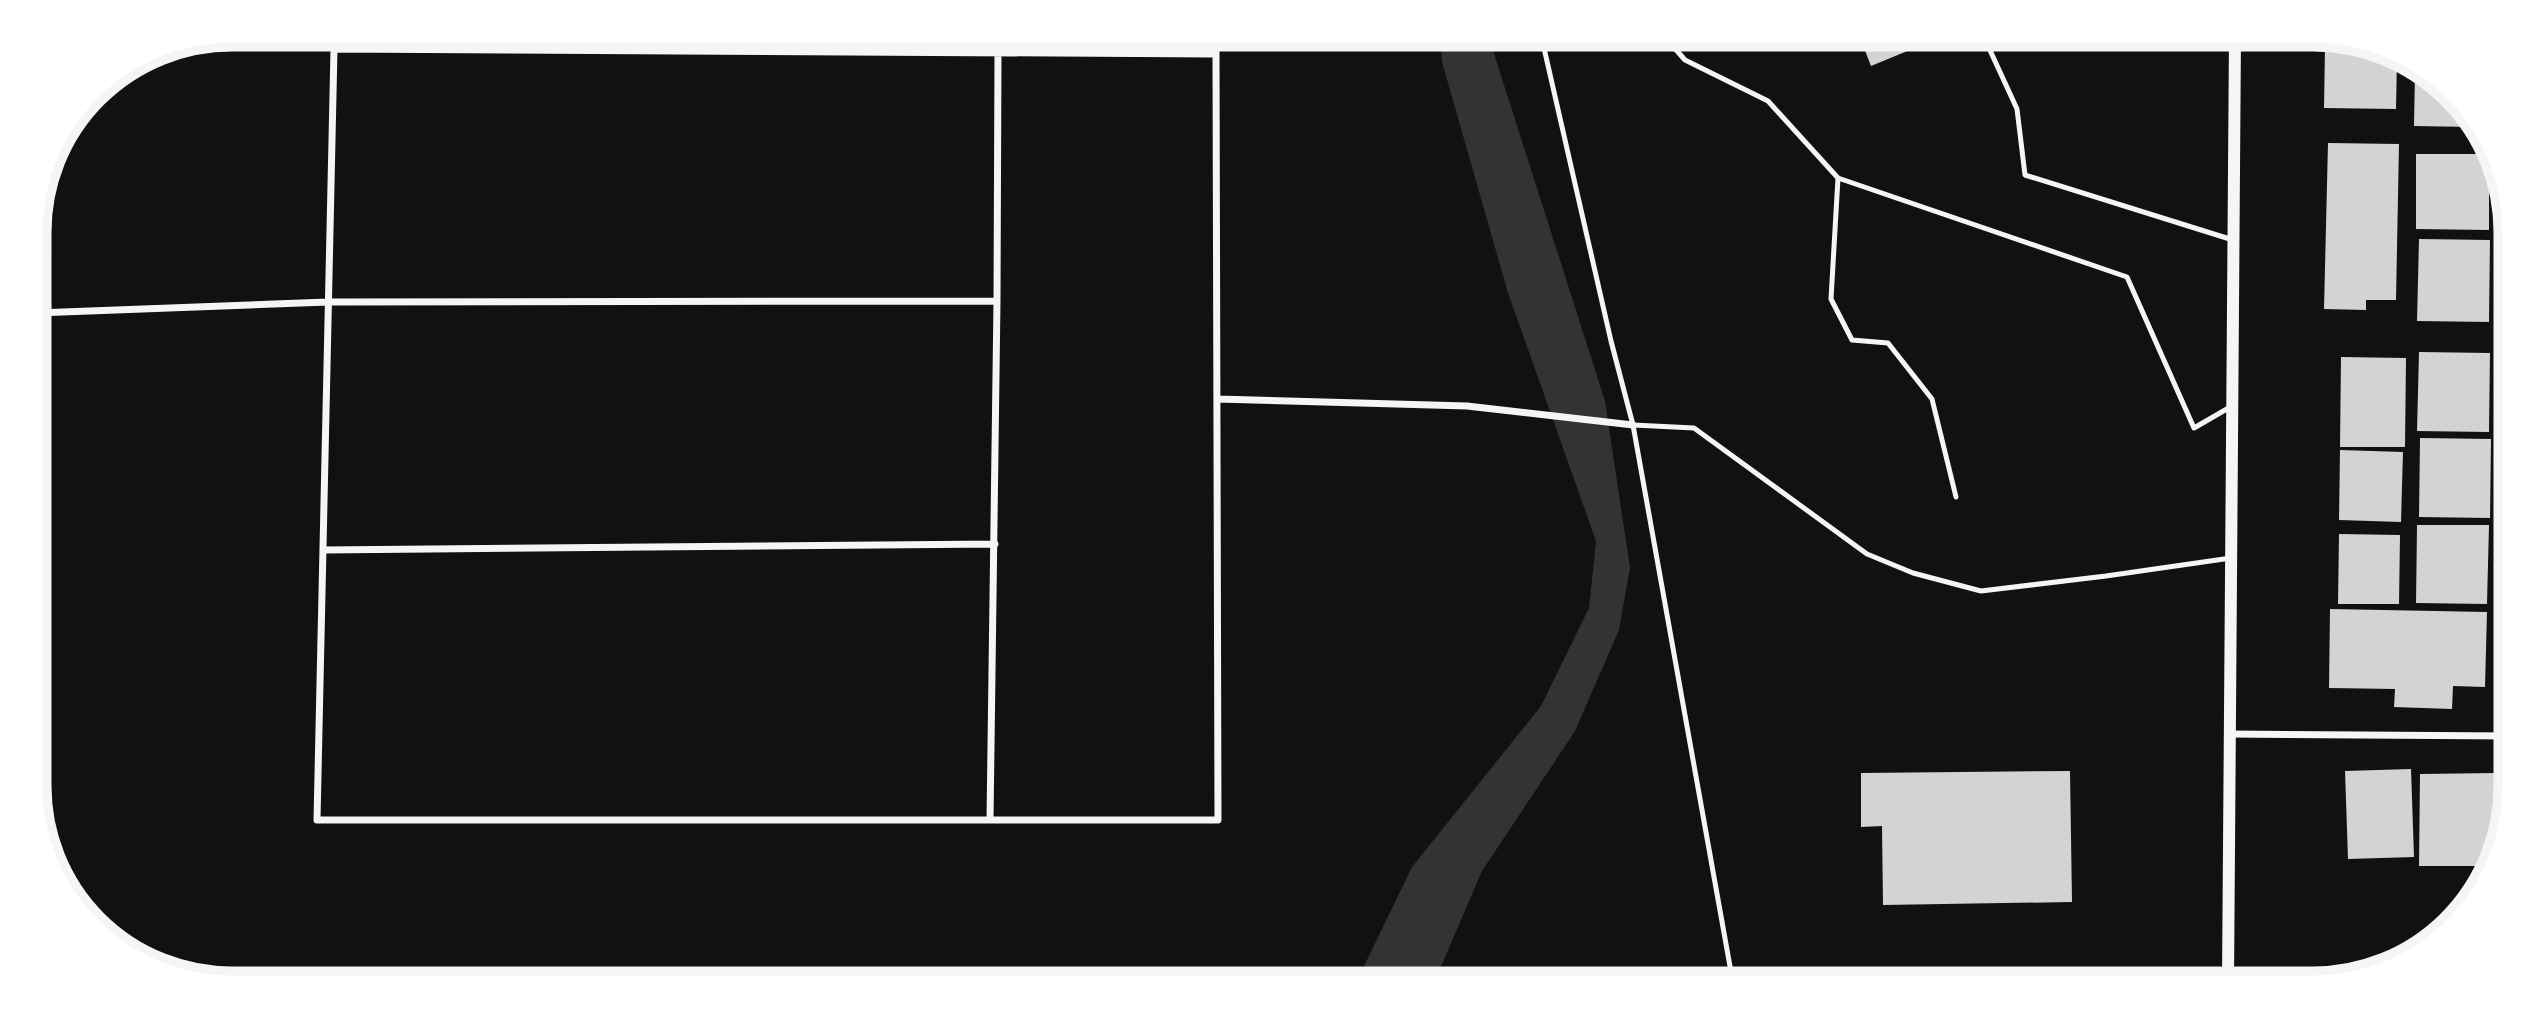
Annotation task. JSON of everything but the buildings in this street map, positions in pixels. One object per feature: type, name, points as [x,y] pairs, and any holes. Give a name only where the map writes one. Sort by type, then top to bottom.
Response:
[{"type":"street","points":[[1216,47],[1218,820],[317,820],[334,49],[1216,54]]},
{"type":"street","points":[[2228,970],[2235,47]]},
{"type":"street","points":[[990,820],[995,544],[998,52]]},
{"type":"street","points":[[48,313],[328,302],[997,301]]},
{"type":"street","points":[[1217,400],[1467,406],[1633,425]]},
{"type":"street","points":[[323,550],[995,544]]},
{"type":"street","points":[[2229,734],[2498,737]]},
{"type":"lane","points":[[1544,47],[1633,425],[1731,970]]},
{"type":"lane","points":[[1674,47],[1685,60],[1768,101],[1838,178],[2127,277],[2194,428],[2232,406]]},
{"type":"lane","points":[[1988,47],[2017,110],[2025,175],[2233,240]]},
{"type":"lane","points":[[1838,178],[1831,299],[1852,340],[1888,343],[1932,399],[1956,498]]},
{"type":"lane","points":[[1633,425],[1694,428],[1867,554],[1913,573],[1981,591],[2231,558]]},
{"type":"shaded area","points":[[1441,47],[1492,47],[1605,401],[1630,568],[1619,630],[1575,731],[1482,871],[1439,970],[1364,970],[1412,867],[1541,706],[1589,608],[1596,541],[1508,293],[1442,62]]}]
